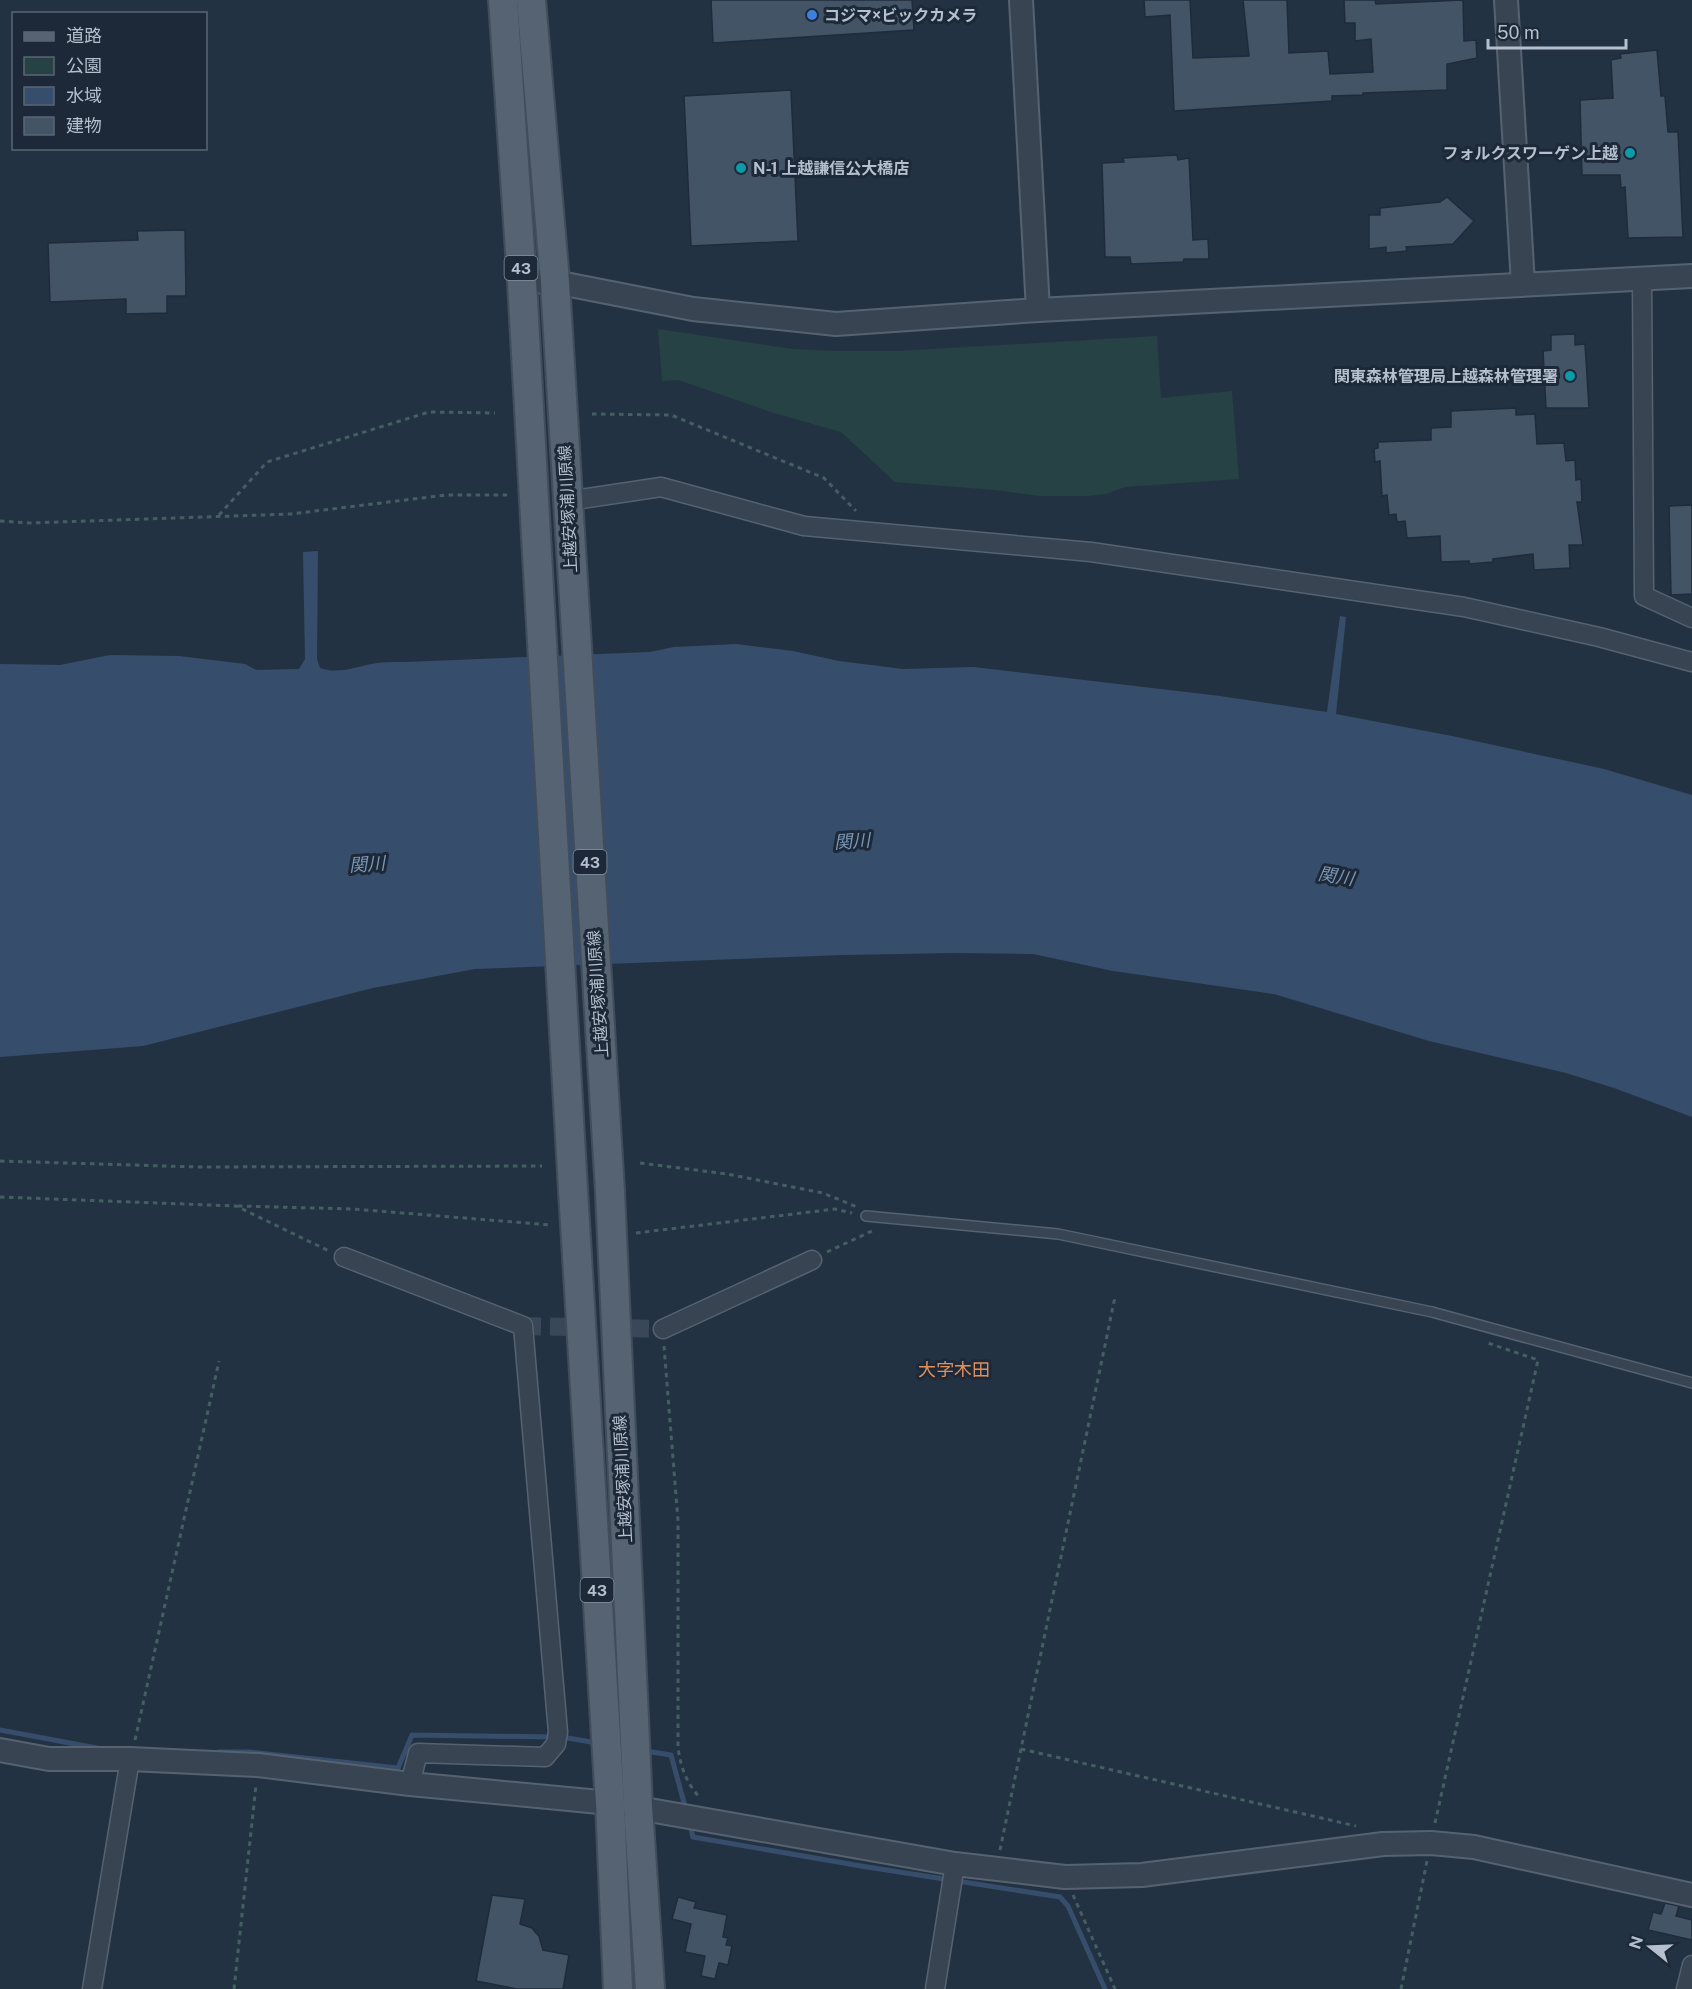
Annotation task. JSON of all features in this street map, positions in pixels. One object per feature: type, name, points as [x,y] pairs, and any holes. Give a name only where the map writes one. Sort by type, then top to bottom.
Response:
[{"type":"main road","name":"上越安塚浦川原線","points":[[503,0],[522,281],[610,1803],[618,1989]]},
{"type":"main road","name":"上越安塚浦川原線","points":[[531,0],[555,282],[610,1192],[638,1808],[650,1989]]},
{"type":"street","points":[[1021,0],[1038,310]]},
{"type":"street","points":[[1506,0],[1523,284]]},
{"type":"street","points":[[522,281],[555,282],[693,309],[836,324],[1038,310],[1692,276]]},
{"type":"street","points":[[1642,279],[1644,596],[1692,618]]},
{"type":"street","points":[[568,501],[661,487],[804,526],[1091,552],[1464,607],[1599,637],[1692,662]]},
{"type":"street","points":[[344,1257],[523,1326],[558,1732],[556,1744],[544,1757],[418,1753],[410,1784]]},
{"type":"street","points":[[663,1329],[812,1260]]},
{"type":"street","points":[[0,1750],[49,1759],[258,1765],[410,1784],[610,1803],[955,1864],[1065,1877],[1142,1875],[1383,1844],[1431,1843],[1474,1847],[1692,1895]]},
{"type":"street","points":[[92,1989],[130,1760]]},
{"type":"street","points":[[935,1989],[955,1864]]},
{"type":"street","points":[[1686,1989],[1692,1965]]},
{"type":"lane","points":[[866,1216],[1058,1234],[1432,1312],[1692,1383]]},
{"type":"path","points":[[219,515],[267,462],[429,411],[495,413]]},
{"type":"path","points":[[592,414],[672,416],[824,478],[876,532]]},
{"type":"path","points":[[0,521],[59,522],[291,514],[447,495],[533,495]]},
{"type":"path","points":[[0,1161],[198,1167],[542,1166]]},
{"type":"path","points":[[640,1163],[727,1174],[823,1193],[858,1205],[854,1213]]},
{"type":"path","points":[[0,1197],[353,1209],[576,1227]]},
{"type":"path","points":[[236,1206],[344,1257]]},
{"type":"path","points":[[612,1235],[836,1209],[866,1216]]},
{"type":"path","points":[[812,1260],[876,1228],[881,1217]]},
{"type":"path","points":[[996,1870],[1115,1297]]},
{"type":"path","points":[[663,1329],[678,1521],[678,1748],[680,1764],[686,1779],[699,1797],[706,1802]]},
{"type":"path","points":[[1401,1989],[1431,1843],[1539,1360]]},
{"type":"path","points":[[130,1760],[219,1361]]},
{"type":"path","points":[[1022,1749],[1360,1827]]},
{"type":"path","points":[[234,1989],[258,1765]]},
{"type":"path","points":[[1065,1877],[1115,1989]]},
{"type":"green space","points":[[658,329],[793,349],[836,351],[897,351],[1157,336],[1161,398],[1232,391],[1239,479],[1125,487],[1106,494],[1088,496],[1039,496],[895,482],[841,432],[774,413],[678,380],[662,381]]},
{"type":"water","name":"関川","points":[[318,551],[317,659],[320,668],[327,670],[346,670],[384,662],[650,652],[674,647],[737,644],[903,669],[974,667],[1220,696],[1327,712],[1340,616],[1346,617],[1336,714],[1604,769],[1692,795],[1692,1117],[1566,1073],[1429,1041],[1274,994],[1113,971],[1033,954],[843,955],[475,969],[373,988],[143,1046],[0,1057],[0,664],[60,665],[110,655],[179,656],[245,664],[256,670],[299,669],[305,659],[303,552]]},
{"type":"building","name":"コジマ×ビックカメラ","points":[[711,0],[912,0],[914,30],[713,43]]},
{"type":"building","points":[[1144,0],[1190,0],[1193,58],[1249,56],[1243,0],[1287,0],[1289,53],[1328,51],[1330,74],[1373,72],[1371,39],[1355,41],[1355,23],[1345,23],[1344,0],[1375,0],[1376,4],[1463,0],[1464,41],[1476,40],[1477,58],[1447,64],[1447,90],[1363,93],[1363,95],[1332,96],[1332,101],[1174,111],[1170,15],[1145,17]]},
{"type":"building","name":"フォルクスワーゲン上越","points":[[1657,50],[1661,96],[1665,96],[1668,132],[1678,132],[1683,237],[1628,238],[1625,187],[1621,188],[1620,175],[1582,175],[1580,100],[1613,98],[1611,60],[1621,58],[1620,54]]},
{"type":"building","name":"N-1 上越謙信公大橋店","points":[[791,90],[798,241],[691,246],[684,96]]},
{"type":"building","points":[[1177,155],[1178,160],[1189,158],[1193,240],[1208,239],[1209,259],[1131,264],[1130,257],[1105,257],[1102,163],[1124,162],[1123,158]]},
{"type":"building","points":[[1447,197],[1474,221],[1453,244],[1406,247],[1407,251],[1386,253],[1386,247],[1369,249],[1369,215],[1380,215],[1380,208],[1440,202]]},
{"type":"building","points":[[185,230],[186,296],[167,296],[167,313],[126,314],[126,299],[50,302],[48,243],[138,240],[137,231]]},
{"type":"building","name":"関東森林管理局上越森林管理署","points":[[1575,334],[1575,345],[1585,344],[1589,408],[1546,408],[1543,351],[1551,350],[1551,335]]},
{"type":"building","points":[[1516,408],[1516,415],[1535,414],[1537,444],[1564,443],[1566,461],[1575,460],[1576,480],[1581,479],[1582,502],[1577,502],[1583,545],[1569,545],[1570,568],[1534,570],[1533,554],[1493,559],[1493,562],[1469,564],[1469,561],[1441,562],[1440,536],[1407,538],[1405,521],[1397,522],[1396,514],[1389,515],[1387,495],[1382,496],[1380,461],[1375,462],[1374,449],[1378,448],[1378,442],[1431,440],[1431,428],[1451,427],[1451,411]]},
{"type":"building","points":[[1692,505],[1692,594],[1671,595],[1669,506]]},
{"type":"building","points":[[492,1895],[525,1899],[520,1924],[532,1928],[539,1936],[543,1950],[569,1955],[563,1989],[517,1989],[476,1981]]},
{"type":"building","points":[[678,1897],[696,1902],[694,1908],[727,1915],[723,1937],[728,1938],[726,1945],[732,1946],[728,1965],[719,1963],[715,1979],[701,1976],[705,1956],[685,1952],[691,1924],[672,1919]]},
{"type":"building","points":[[1665,1903],[1679,1906],[1676,1916],[1692,1920],[1692,1940],[1648,1930],[1653,1912],[1661,1914]]},
{"type":"waterway","points":[[0,1730],[102,1749]]},
{"type":"waterway","points":[[219,1752],[250,1752],[398,1768],[412,1735],[552,1737]]},
{"type":"waterway","points":[[562,1737],[597,1743]]},
{"type":"waterway","points":[[645,1751],[671,1755],[686,1810]]},
{"type":"waterway","points":[[689,1822],[693,1837],[1060,1897],[1068,1906],[1105,1989]]},
{"type":"tunnel","points":[[523,1326],[663,1329]]},
{"type":"place","name":"コジマ×ビックカメラ","points":[[812,15]]},
{"type":"place","name":"フォルクスワーゲン上越","points":[[1630,153]]},
{"type":"place","name":"N-1 上越謙信公大橋店","points":[[741,168]]},
{"type":"place","name":"関東森林管理局上越森林管理署","points":[[1570,376]]},
{"type":"district","name":"大字木田","points":[[954,1369]]}]
